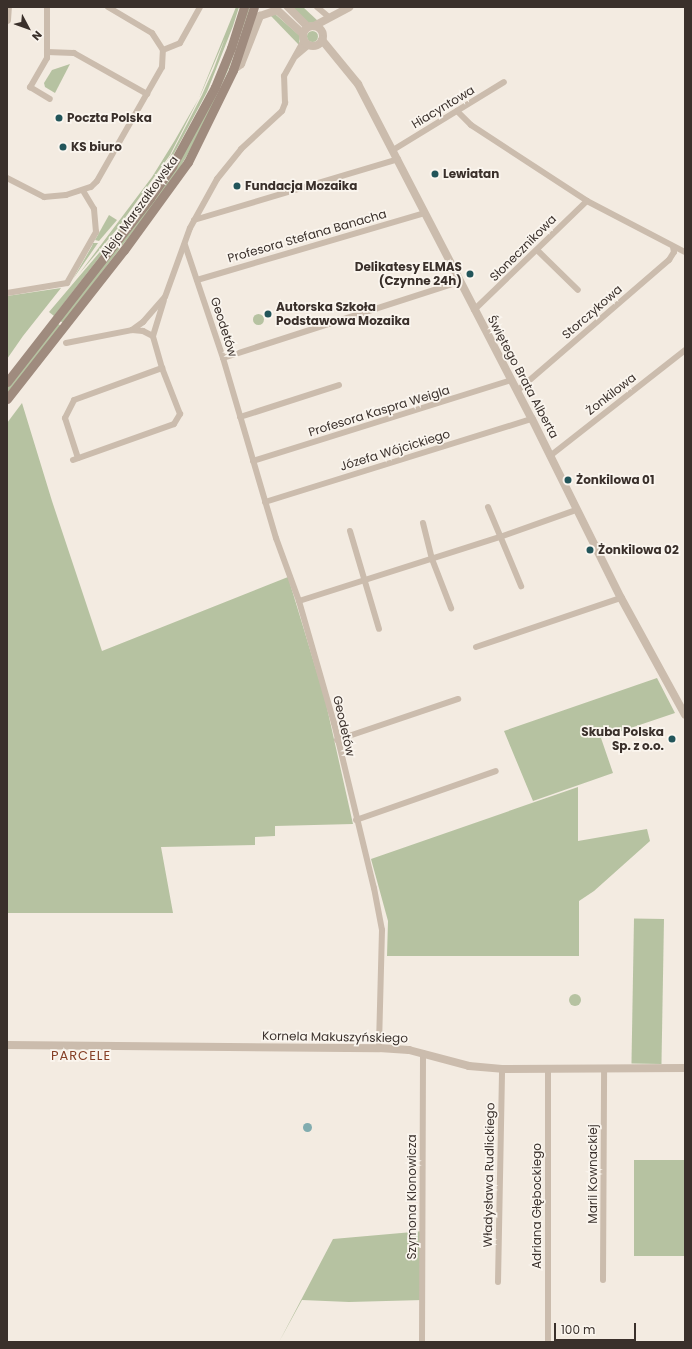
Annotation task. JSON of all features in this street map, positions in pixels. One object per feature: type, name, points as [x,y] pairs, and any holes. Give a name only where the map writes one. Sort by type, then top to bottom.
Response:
[{"type":"main road","name":"Aleja Marszałkowska","points":[[7,399],[172,186],[198,143],[233,70],[247,7]]},
{"type":"main road","name":"Aleja Marszałkowska","points":[[7,382],[150,198],[172,166],[215,87],[247,7]]},
{"type":"street","points":[[7,20],[8,7]]},
{"type":"street","points":[[47,7],[47,58],[30,87],[50,99]]},
{"type":"street","points":[[7,178],[44,197],[84,191],[97,181],[162,67],[163,50],[152,33],[108,7]]},
{"type":"street","points":[[163,50],[180,43],[200,7]]},
{"type":"street","points":[[317,7],[330,19]]},
{"type":"street","points":[[162,368],[74,400],[65,418],[75,459],[174,424],[180,414],[162,368],[153,336],[165,297],[194,220],[224,169],[241,149],[282,111],[285,103],[284,76],[309,36],[348,7]]},
{"type":"street","points":[[277,8],[309,36],[322,36],[330,19]]},
{"type":"street","points":[[233,70],[241,64],[260,16],[277,8],[290,10],[309,36]]},
{"type":"street","name":"Świętego Brata Alberta","points":[[309,36],[322,36],[334,55],[358,84],[459,282],[532,419],[621,598],[685,715]]},
{"type":"street","name":"Świętego Brata Alberta","points":[[309,36],[334,55]]},
{"type":"street","points":[[47,52],[74,53],[147,94]]},
{"type":"street","name":"Hiacyntowa","points":[[393,150],[504,82]]},
{"type":"street","points":[[458,111],[471,125],[587,201],[685,252]]},
{"type":"street","points":[[194,220],[398,160]]},
{"type":"street","points":[[7,293],[67,283],[96,232],[94,209],[84,191]]},
{"type":"street","name":"Słonecznikowa","points":[[474,310],[587,201]]},
{"type":"street","name":"Profesora Stefana Banacha","points":[[197,280],[424,213]]},
{"type":"street","name":"Geodetów","points":[[185,245],[223,358],[265,502],[300,601],[337,740],[382,930],[379,1048]]},
{"type":"street","name":"Storczykowa","points":[[517,391],[669,260],[674,252],[673,247]]},
{"type":"street","points":[[537,250],[578,290]]},
{"type":"street","points":[[223,358],[459,282]]},
{"type":"street","points":[[132,330],[152,313],[165,297]]},
{"type":"street","points":[[66,343],[132,330],[143,331],[153,336]]},
{"type":"street","name":"Żonkilowa","points":[[550,456],[685,350]]},
{"type":"street","name":"Profesora Kaspra Weigla","points":[[253,460],[511,380]]},
{"type":"street","points":[[240,417],[339,386]]},
{"type":"street","name":"Józefa Wójcickiego","points":[[265,502],[532,419]]},
{"type":"street","points":[[488,507],[521,586]]},
{"type":"street","points":[[300,601],[500,537],[576,510]]},
{"type":"street","points":[[423,524],[432,559],[451,608]]},
{"type":"street","points":[[350,531],[379,628]]},
{"type":"street","points":[[476,647],[621,598]]},
{"type":"street","points":[[337,740],[458,700]]},
{"type":"street","points":[[356,820],[496,771]]},
{"type":"street","name":"Kornela Makuszyńskiego","points":[[7,1045],[379,1048],[423,1053],[468,1066],[502,1069],[685,1068]]},
{"type":"street","name":"Szymona Klonowicza","points":[[422,1342],[423,1053]]},
{"type":"street","name":"Marii Kownackiej","points":[[603,1280],[604,1068]]},
{"type":"street","name":"Władysława Rudlickiego","points":[[498,1282],[502,1069]]},
{"type":"street","name":"Adriana Głębockiego","points":[[548,1069],[548,1342]]},
{"type":"green space","points":[[236,7],[239,7],[207,92],[162,176],[54,316],[49,312],[116,233],[171,155],[202,95],[225,38],[199,98]]},
{"type":"green space","points":[[248,7],[250,7],[229,68],[201,131],[174,178],[63,323],[59,320],[189,144],[215,95]]},
{"type":"green space","points":[[291,7],[303,7],[319,22],[308,23]]},
{"type":"green space","points":[[275,14],[300,36],[299,45],[271,16]]},
{"type":"green space","points":[[312,30],[316,32],[318,36],[316,40],[312,42],[308,40],[306,36],[308,32]]},
{"type":"green space","points":[[70,64],[55,93],[45,87],[44,83],[52,70]]},
{"type":"green space","points":[[199,99],[170,155],[117,229],[79,274],[152,177]]},
{"type":"green space","points":[[109,215],[117,220],[99,241],[95,240]]},
{"type":"green space","points":[[93,243],[98,243],[73,279],[92,246]]},
{"type":"green space","points":[[61,288],[23,336],[7,359],[7,296]]},
{"type":"green space","points":[[258,313],[262,315],[264,319],[262,323],[258,325],[254,323],[252,319],[254,315]]},
{"type":"green space","points":[[57,323],[61,326],[7,394],[7,387]]},
{"type":"green space","points":[[22,403],[52,501],[102,651],[288,577],[325,699],[353,824],[275,826],[275,836],[255,837],[255,845],[161,847],[173,913],[7,913],[7,423]]},
{"type":"green space","points":[[657,678],[675,713],[601,738],[613,773],[533,801],[504,731]]},
{"type":"green space","points":[[578,787],[578,841],[647,829],[650,841],[594,891],[579,901],[579,956],[387,956],[388,921],[371,859]]},
{"type":"green space","points":[[634,918],[664,919],[661,1064],[631,1063]]},
{"type":"green space","points":[[575,994],[579,996],[581,1000],[579,1004],[575,1006],[571,1004],[569,1000],[571,996]]},
{"type":"green space","points":[[634,1160],[685,1160],[685,1256],[634,1256]]},
{"type":"green space","points":[[424,1231],[423,1300],[349,1302],[302,1300],[279,1342],[333,1239]]},
{"type":"water","points":[[305,1123],[309,1123],[311,1127],[309,1131],[305,1131],[303,1129],[303,1125]]},
{"type":"place","name":"Poczta Polska","points":[[59,118]]},
{"type":"place","name":"KS biuro","points":[[63,147]]},
{"type":"place","name":"Lewiatan","points":[[435,174]]},
{"type":"place","name":"Fundacja Mozaika","points":[[237,186]]},
{"type":"place","name":"Delikatesy ELMAS (Czynne 24h)","points":[[470,274]]},
{"type":"place","name":"Autorska Szkoła Podstawowa Mozaika","points":[[268,314]]},
{"type":"place","name":"Żonkilowa 01","points":[[568,480]]},
{"type":"place","name":"Żonkilowa 02","points":[[590,550]]},
{"type":"place","name":"Skuba Polska Sp. z o.o.","points":[[672,739]]},
{"type":"district","name":"PARCELE","points":[[81,1056]]}]
